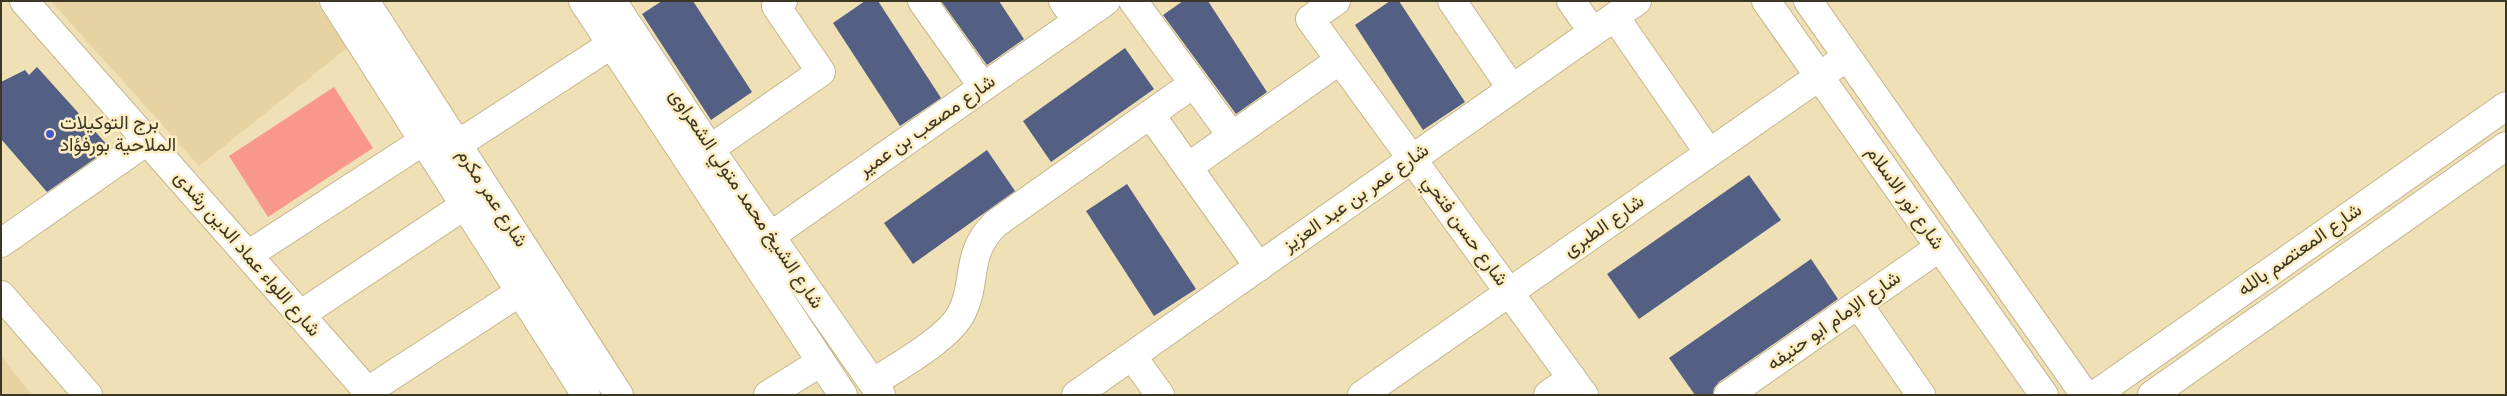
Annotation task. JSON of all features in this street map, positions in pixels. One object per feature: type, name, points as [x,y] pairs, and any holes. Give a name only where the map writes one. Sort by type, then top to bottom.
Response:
[{"type":"street","name":"شارع اللواء عماد الدين رشدى","points":[[24,1],[370,393]]},
{"type":"street","name":"شارع عمر مكرم","points":[[334,1],[586,395]]},
{"type":"street","name":"شارع عمر مكرم","points":[[365,1],[619,395]]},
{"type":"street","name":"شارع الشيخ محمد متولي الشعراوى","points":[[583,1],[612,44],[759,244],[877,389]]},
{"type":"street","name":"شارع الشيخ محمد متولي الشعراوى","points":[[612,1],[710,149],[821,362],[843,395]]},
{"type":"street","points":[[710,149],[821,72],[776,6],[783,1]]},
{"type":"street","points":[[922,1],[983,87]]},
{"type":"street","name":"شارع مصعب بن عمير","points":[[759,244],[983,87],[1070,11],[1106,1]]},
{"type":"street","points":[[1133,1],[1232,136]]},
{"type":"street","name":"شارع حسن فتحي","points":[[1336,1],[1310,19],[1578,387]]},
{"type":"street","points":[[1452,1],[1512,88]]},
{"type":"street","points":[[1571,1],[1604,24],[1709,152]]},
{"type":"street","name":"شارع عمر بن عبد العزيز","points":[[1076,395],[1637,1]]},
{"type":"street","name":"شارع نور الاسلام","points":[[1766,1],[2044,395]]},
{"type":"street","name":"شارع نور الاسلام","points":[[1808,1],[2084,395]]},
{"type":"street","points":[[248,255],[414,147],[470,137],[612,44]]},
{"type":"street","name":"شارع الطبرى","points":[[1362,395],[1846,57]]},
{"type":"street","points":[[1188,167],[1340,60]]},
{"type":"street","points":[[877,389],[944,334],[958,320],[966,302],[977,248],[995,224],[1193,84]]},
{"type":"street","name":"شارع المعتصم بالله","points":[[2095,395],[2506,106]]},
{"type":"street","points":[[1150,114],[1259,267]]},
{"type":"street","points":[[1,243],[147,141]]},
{"type":"street","name":"شارع المعتصم بالله","points":[[2152,395],[2506,146]]},
{"type":"street","points":[[300,315],[464,205]]},
{"type":"street","name":"شارع الإمام ابو حنيفه","points":[[1728,395],[1940,247]]},
{"type":"street","points":[[370,393],[520,292]]},
{"type":"street","points":[[1,295],[88,395]]},
{"type":"street","points":[[1858,304],[1917,394]]},
{"type":"street","points":[[1132,356],[1160,395]]},
{"type":"street","points":[[768,395],[821,362]]},
{"type":"street","points":[[1548,395],[1578,387]]},
{"type":"shaded area","points":[[51,1],[316,1],[347,48],[199,166]]},
{"type":"shaded area","points":[[334,87],[373,148],[268,217],[229,156]]},
{"type":"shaded area","points":[[1,356],[32,395],[1,395]]},
{"type":"building","points":[[662,1],[693,1],[752,92],[711,120],[642,14]]},
{"type":"building","points":[[865,1],[878,1],[941,98],[900,126],[833,23]]},
{"type":"building","points":[[941,1],[999,1],[1024,39],[987,65]]},
{"type":"building","points":[[1183,1],[1208,1],[1267,92],[1236,114],[1163,15]]},
{"type":"building","points":[[1390,1],[1399,1],[1465,102],[1423,130],[1355,25]]},
{"type":"building","points":[[1125,48],[1154,89],[1051,162],[1023,121]]},
{"type":"building","name":"برج التوكيلات الملاحية بورفؤاد","points":[[37,67],[110,148],[47,192],[1,139],[1,82],[25,70],[29,75]]},
{"type":"building","points":[[987,150],[1015,191],[913,264],[884,223]]},
{"type":"building","points":[[1749,175],[1781,220],[1639,319],[1607,274]]},
{"type":"building","points":[[1127,184],[1196,289],[1154,316],[1086,211]]},
{"type":"building","points":[[1811,259],[1838,299],[1719,382],[1714,388],[1713,395],[1695,395],[1669,358]]},
{"type":"place","name":"برج التوكيلات الملاحية بورفؤاد","points":[[50,134]]}]
